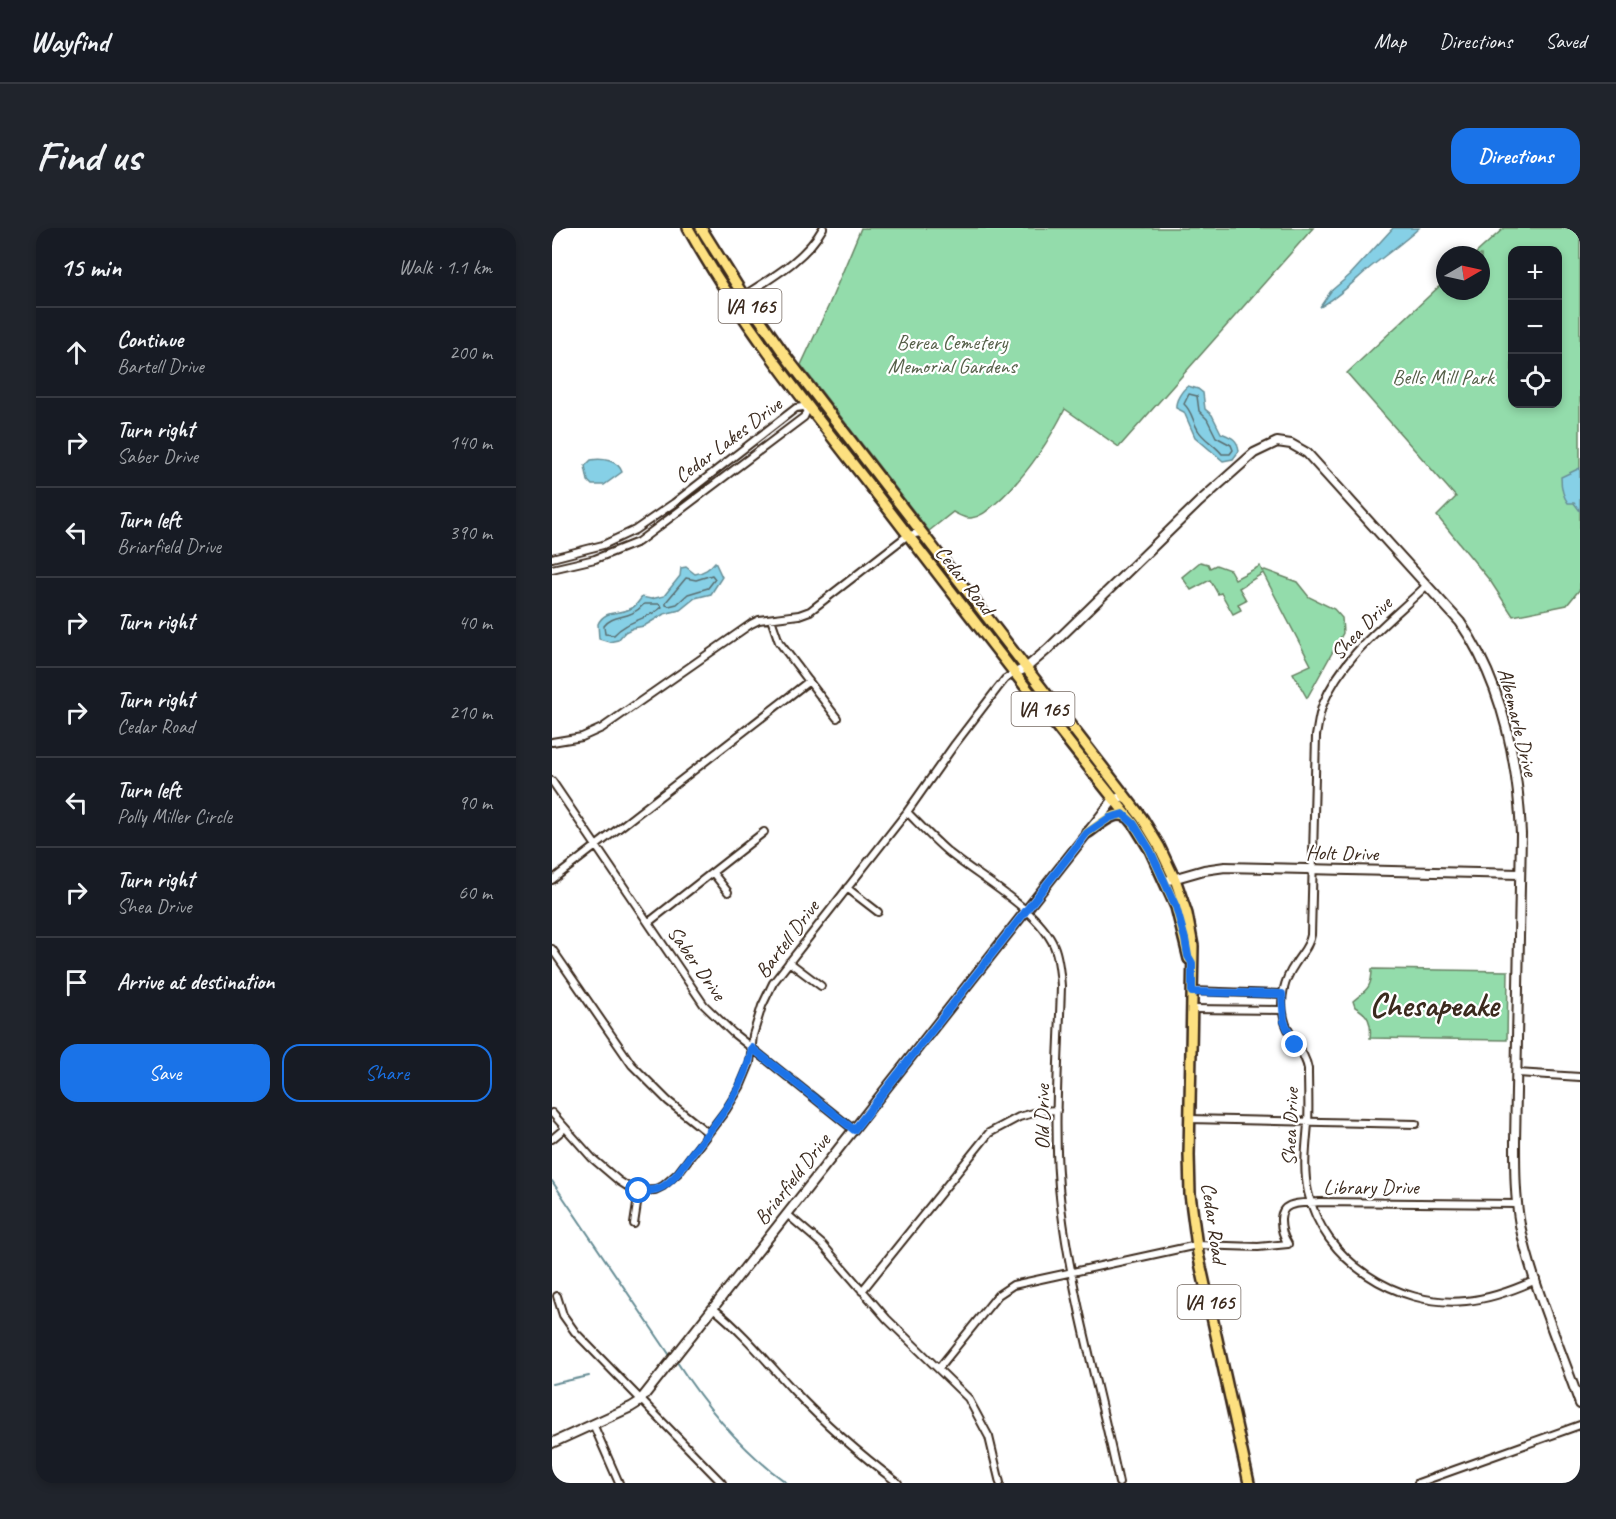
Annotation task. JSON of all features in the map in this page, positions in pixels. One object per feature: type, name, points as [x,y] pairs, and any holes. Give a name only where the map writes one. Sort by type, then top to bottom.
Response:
[{"type":"main road","name":"Cedar Road","points":[[688,228],[734,302],[809,406],[1129,818],[1170,880]]},
{"type":"main road","name":"Cedar Road","points":[[701,228],[743,296],[804,380],[1152,832],[1170,880],[1188,956],[1192,963],[1190,1194],[1197,1245],[1249,1483]]},
{"type":"main road","points":[[804,380],[809,406],[820,410],[856,456],[876,474]]},
{"type":"main road","points":[[1087,833],[1115,815],[1123,814],[1129,818]]},
{"type":"street","points":[[734,302],[802,255],[824,228]]},
{"type":"street","name":"Cedar Lakes Drive","points":[[552,558],[603,545],[624,536],[674,503],[796,408],[809,406]]},
{"type":"street","name":"Cedar Lakes Drive","points":[[552,569],[595,559],[638,542],[804,417],[809,406]]},
{"type":"street","name":"Albemarle Drive","points":[[1016,673],[1026,668],[1078,622],[1199,502],[1254,453],[1277,442],[1292,444],[1307,453],[1450,609],[1471,638],[1486,666],[1496,692],[1519,803],[1520,874],[1515,1142],[1517,1204],[1524,1243],[1580,1404]]},
{"type":"street","points":[[552,742],[582,737],[602,728],[751,624],[810,611],[908,535],[921,533]]},
{"type":"street","name":"Shea Drive","points":[[1427,585],[1369,638],[1344,665],[1322,706],[1314,760],[1310,941],[1287,976],[1282,994],[1282,1010],[1288,1034],[1307,1064],[1308,1122],[1305,1170],[1311,1203],[1322,1230],[1339,1252],[1371,1277],[1404,1293],[1433,1300],[1466,1301],[1504,1293],[1536,1280]]},
{"type":"street","points":[[771,619],[779,642],[837,718]]},
{"type":"street","name":"Bartell Drive","points":[[639,1191],[655,1190],[669,1182],[726,1110],[740,1087],[750,1063],[754,1029],[773,983],[907,812],[997,689],[1005,679],[1016,673]]},
{"type":"street","points":[[552,880],[809,681]]},
{"type":"street","name":"Saber Drive","points":[[552,782],[704,1005],[722,1023],[854,1130]]},
{"type":"street","points":[[1114,799],[1125,796]]},
{"type":"street","name":"Briarfield Drive","points":[[552,1443],[631,1407],[640,1400],[1114,799]]},
{"type":"street","name":"Old Drive","points":[[907,812],[948,851],[1026,912],[1047,934],[1054,946],[1060,970],[1058,1110],[1061,1204],[1072,1272],[1119,1483]]},
{"type":"street","points":[[649,922],[764,832]]},
{"type":"street","name":"Holt Drive","points":[[1170,880],[1204,870],[1225,867],[1520,874]]},
{"type":"street","points":[[713,873],[728,892]]},
{"type":"street","points":[[847,888],[878,912]]},
{"type":"street","points":[[552,949],[632,1065],[668,1101],[708,1133]]},
{"type":"street","points":[[789,962],[821,986]]},
{"type":"street","points":[[1192,992],[1282,994]]},
{"type":"street","points":[[1192,1009],[1282,1010]]},
{"type":"street","points":[[1517,1073],[1580,1077]]},
{"type":"street","points":[[862,1291],[989,1133],[1019,1117],[1041,1111],[1058,1110]]},
{"type":"street","points":[[552,1113],[592,1158],[619,1181],[639,1191],[634,1224]]},
{"type":"street","points":[[1189,1119],[1414,1124]]},
{"type":"street","points":[[552,1139],[565,1128]]},
{"type":"street","name":"Library Drive","points":[[1197,1245],[1258,1247],[1288,1244],[1281,1229],[1281,1211],[1291,1205],[1311,1203],[1517,1204]]},
{"type":"street","points":[[788,1215],[823,1245],[912,1345],[939,1368],[968,1398],[980,1416],[989,1437],[1000,1483]]},
{"type":"street","points":[[939,1368],[1005,1289],[1013,1285],[1197,1245]]},
{"type":"street","points":[[557,1296],[563,1315],[575,1332],[722,1483]]},
{"type":"street","points":[[713,1308],[751,1342],[794,1390],[842,1437],[898,1483]]},
{"type":"street","points":[[593,1424],[619,1483]]},
{"type":"street","points":[[1418,1483],[1580,1425]]},
{"type":"green space","name":"Berea Cemetery Memorial Gardens","points":[[861,228],[1313,228],[1119,447],[1065,409],[1035,460],[995,504],[975,517],[966,518],[953,512],[929,531],[801,365]]},
{"type":"green space","name":"Bells Mill Park","points":[[1504,228],[1580,228],[1580,589],[1567,605],[1513,616],[1491,582],[1437,516],[1456,497],[1347,373],[1436,289],[1436,300],[1490,300],[1490,246],[1484,246]]},
{"type":"green space","points":[[1200,562],[1208,564],[1210,568],[1216,565],[1230,570],[1235,579],[1260,566],[1262,571],[1265,570],[1297,582],[1309,597],[1334,609],[1342,618],[1343,633],[1307,698],[1293,673],[1311,665],[1263,573],[1239,588],[1246,600],[1238,604],[1241,610],[1233,614],[1221,593],[1218,594],[1210,580],[1191,590],[1182,577]]},
{"type":"green space","points":[[1372,969],[1508,971],[1507,1040],[1370,1038],[1368,1019],[1355,1007],[1353,1001],[1369,985]]},
{"type":"water","points":[[1393,228],[1419,228],[1341,293],[1320,307],[1331,291],[1350,275]]},
{"type":"water","points":[[1188,386],[1203,393],[1205,409],[1212,415],[1221,433],[1236,441],[1239,451],[1233,459],[1223,461],[1195,437],[1184,412],[1176,408],[1179,396]]},
{"type":"water","points":[[591,460],[609,461],[617,465],[622,472],[604,485],[592,485],[588,481],[585,466]]},
{"type":"water","points":[[1580,468],[1580,511],[1574,503],[1568,503],[1566,500],[1562,491],[1561,477]]},
{"type":"water","points":[[715,562],[722,577],[711,594],[695,598],[680,610],[664,614],[644,626],[633,628],[625,632],[618,640],[609,642],[599,639],[598,624],[604,616],[632,608],[642,597],[651,599],[664,596],[680,576],[681,568],[686,567],[695,574],[706,570]]},
{"type":"waterway","points":[[552,1181],[671,1357]]},
{"type":"waterway","points":[[677,1362],[700,1396],[727,1428],[771,1471],[787,1483]]},
{"type":"waterway","points":[[552,1384],[589,1376]]},
{"type":"district","name":"Chesapeake","points":[[1434,1005]]},
{"type":"route","points":[[639,1191],[655,1190],[669,1182],[678,1173],[731,1104],[750,1063],[752,1048],[854,1130],[1087,833],[1115,815],[1123,814],[1129,818],[1143,837],[1179,914],[1188,956],[1192,963],[1192,992],[1282,994],[1282,1014],[1288,1034],[1295,1045]]}]
